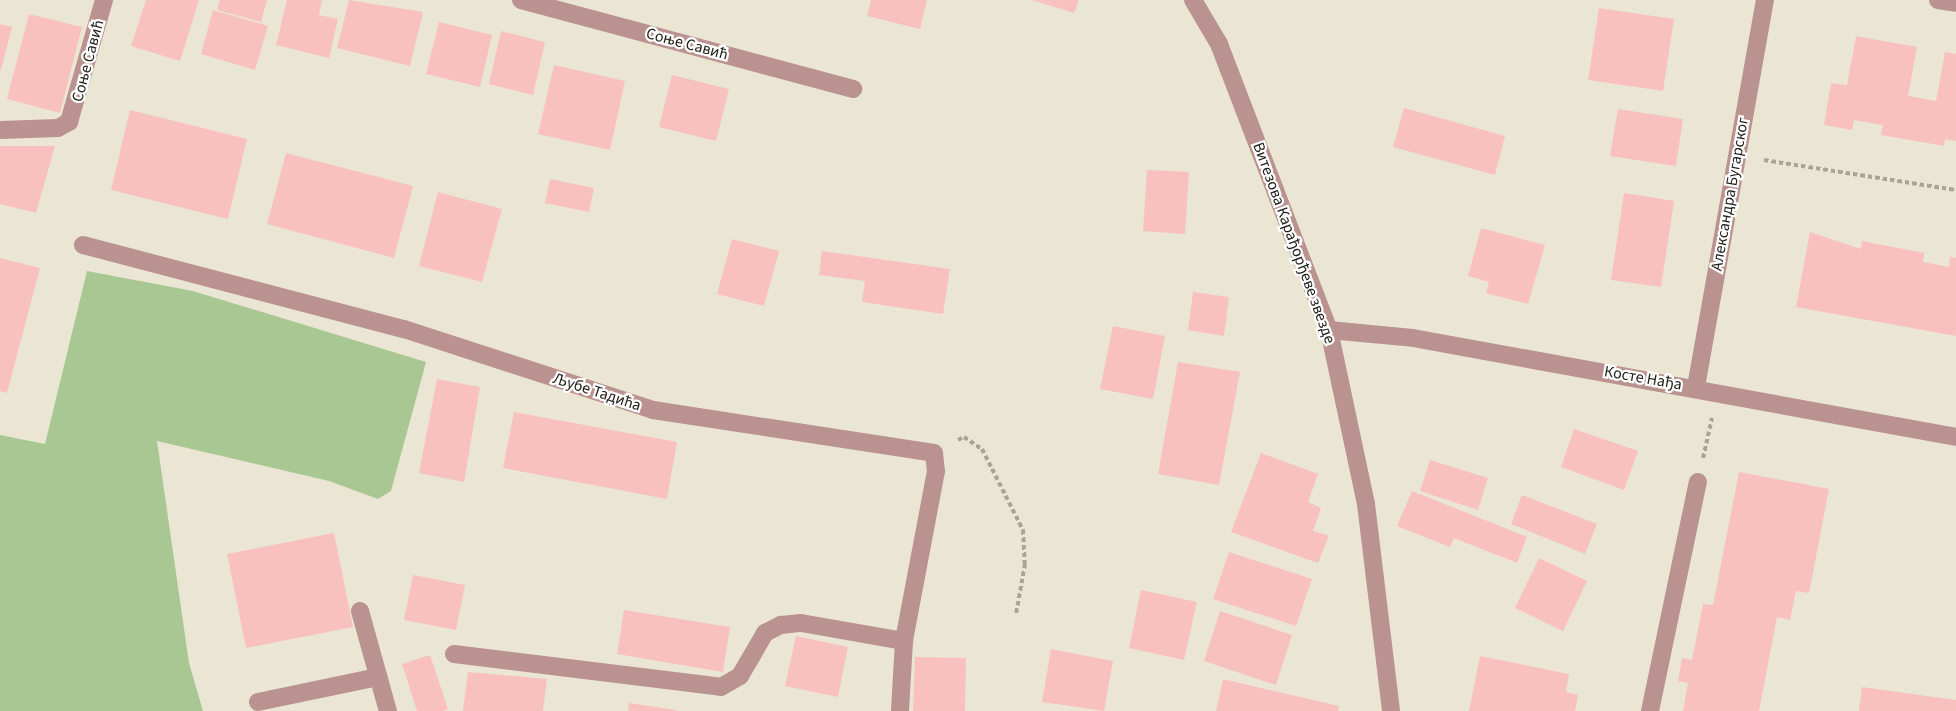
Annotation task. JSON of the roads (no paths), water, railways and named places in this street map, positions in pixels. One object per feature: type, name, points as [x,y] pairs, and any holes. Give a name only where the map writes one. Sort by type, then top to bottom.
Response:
[{"type":"street","name":"Соње Савић","points":[[0,130],[58,128],[69,122],[104,0]]},
{"type":"street","name":"Соње Савић","points":[[521,0],[853,89]]},
{"type":"street","name":"Витезова Карађорђеве звезде","points":[[1193,0],[1219,44],[1329,330],[1366,504],[1391,711]]},
{"type":"street","name":"Александра Бугарског","points":[[1696,387],[1765,0]]},
{"type":"street","points":[[1938,0],[1956,3]]},
{"type":"street","name":"Љубе Тадића","points":[[82,245],[404,329],[653,410],[934,453],[936,471],[904,641]]},
{"type":"street","name":"Косте Нађа","points":[[1329,330],[1413,338],[1696,387],[1956,437]]},
{"type":"street","points":[[1650,711],[1698,482]]},
{"type":"street","points":[[360,611],[388,711]]},
{"type":"street","points":[[454,654],[722,687],[740,676],[765,633],[781,625],[801,623],[904,641],[900,711]]},
{"type":"street","points":[[258,702],[378,677]]}]
